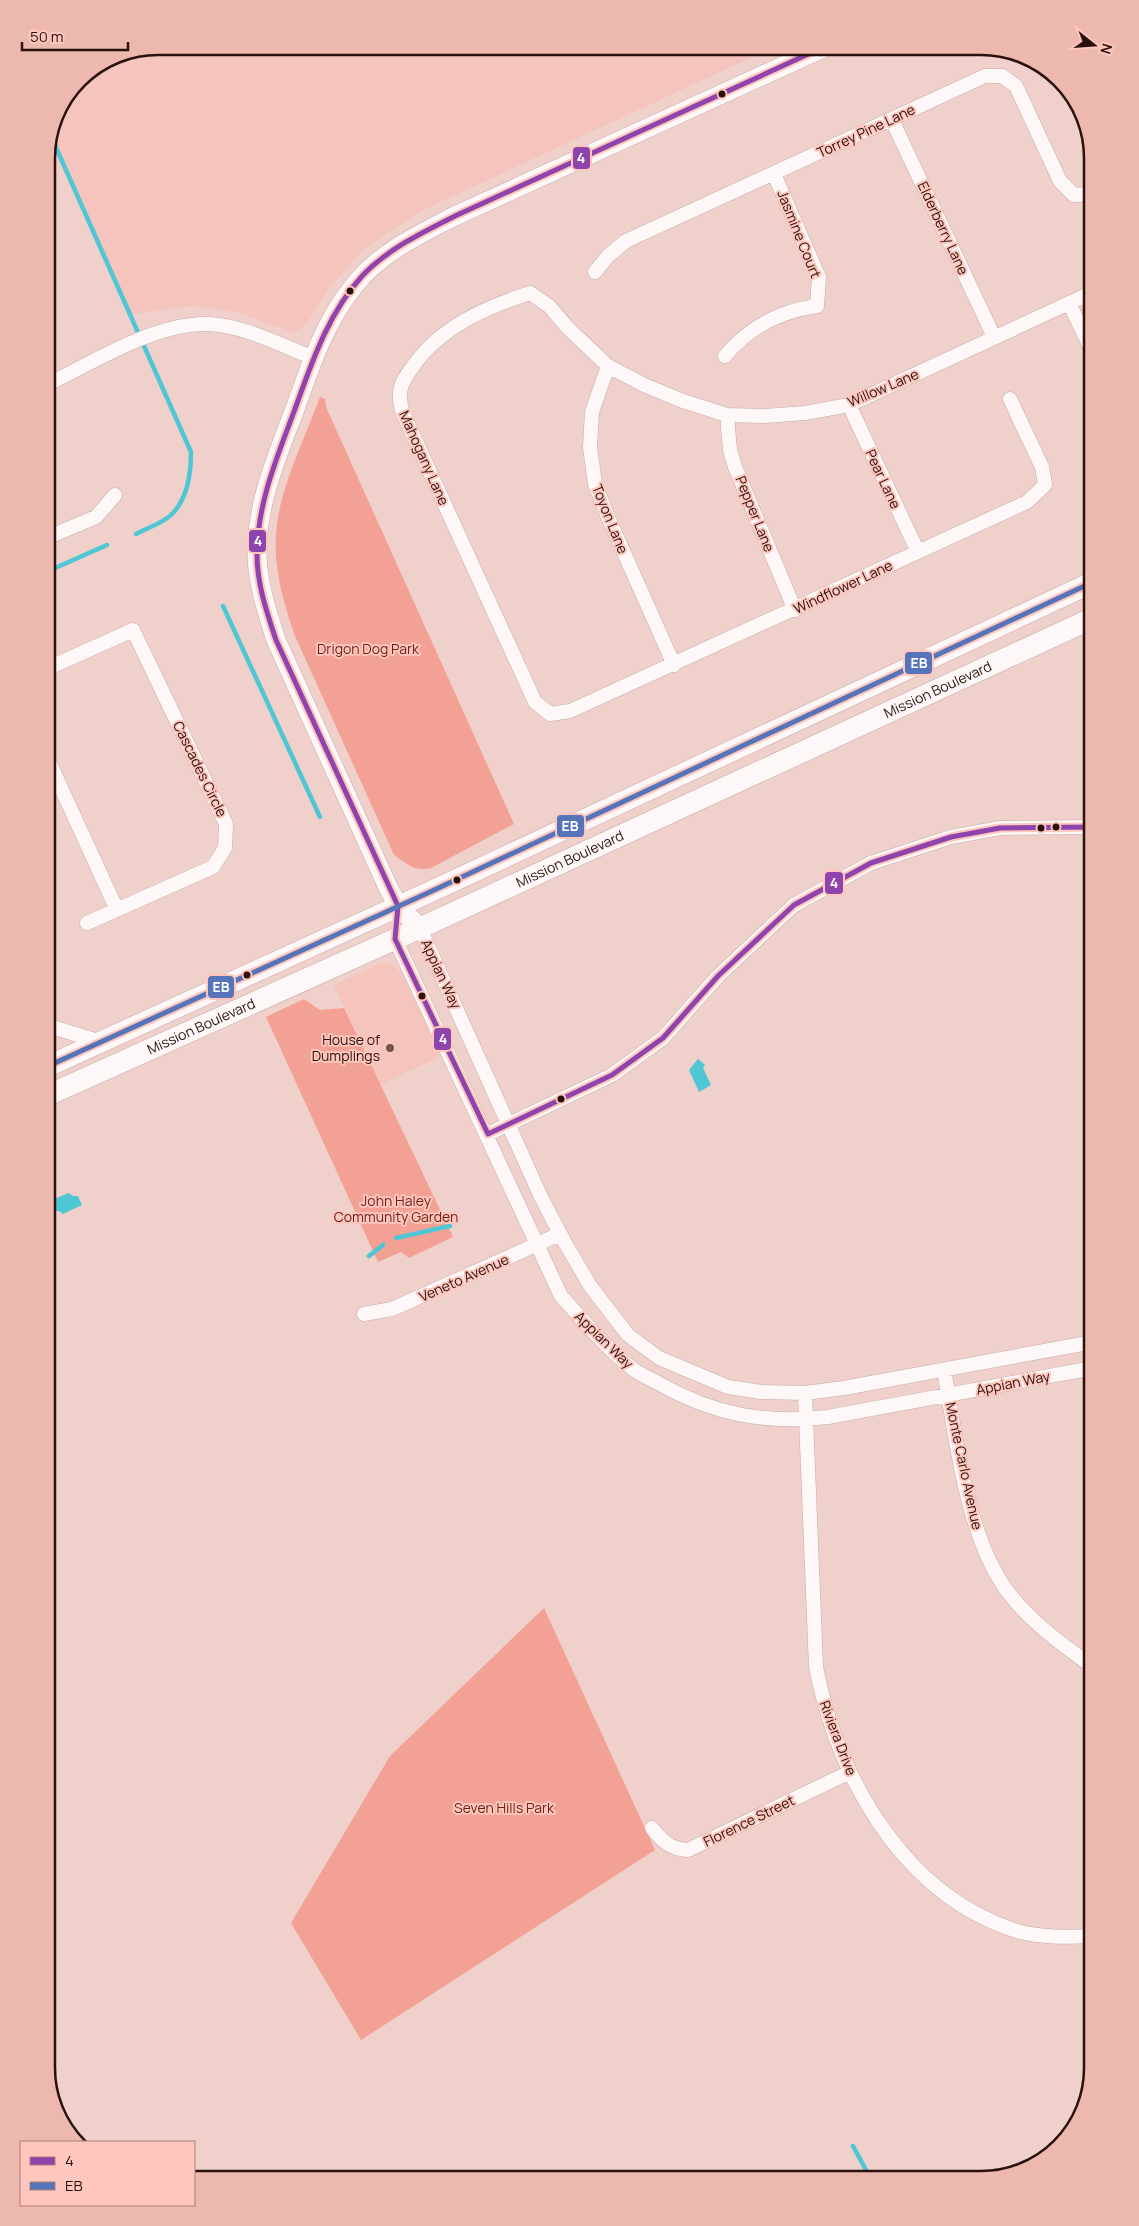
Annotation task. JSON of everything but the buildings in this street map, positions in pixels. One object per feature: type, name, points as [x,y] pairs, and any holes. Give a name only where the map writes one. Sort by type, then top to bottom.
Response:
[{"type":"main road","name":"Mission Boulevard","points":[[55,1063],[847,698],[1084,586]]},
{"type":"main road","name":"Mission Boulevard","points":[[55,1092],[420,928],[1084,622]]},
{"type":"street","points":[[420,928],[398,906],[276,640],[262,599],[257,556],[259,522],[264,497],[270,475],[331,316],[353,286],[381,259],[406,241],[455,216],[807,55]]},
{"type":"street","name":"Torrey Pine Lane","points":[[595,272],[608,256],[626,241],[985,76],[1002,76],[1016,86],[1060,182],[1074,194],[1084,194]]},
{"type":"street","name":"Elderberry Lane","points":[[892,120],[994,336]]},
{"type":"street","name":"Jasmine Court","points":[[725,356],[736,342],[754,328],[776,316],[799,308],[817,306],[819,277],[774,174]]},
{"type":"street","name":"Mahogany Lane","points":[[550,714],[535,702],[402,411],[400,393],[405,377],[421,354],[439,337],[461,322],[509,300],[530,293],[549,306],[567,327],[608,366]]},
{"type":"street","name":"Willow Lane","points":[[608,366],[644,385],[683,402],[727,415],[805,413],[849,405],[994,336],[1084,297]]},
{"type":"street","points":[[1069,303],[1084,334]]},
{"type":"street","points":[[55,381],[154,332],[181,325],[210,324],[236,328],[314,358]]},
{"type":"street","name":"Toyon Lane","points":[[608,366],[592,412],[590,446],[595,484],[674,665]]},
{"type":"street","name":"Windflower Lane","points":[[550,714],[570,712],[1027,502],[1044,485],[1042,467],[1010,399]]},
{"type":"street","name":"Pear Lane","points":[[849,405],[918,552]]},
{"type":"street","name":"Pepper Lane","points":[[727,415],[730,450],[735,467],[795,610]]},
{"type":"street","points":[[55,534],[96,517],[115,495]]},
{"type":"street","name":"Cascades Circle","points":[[55,666],[133,630],[226,824],[225,848],[214,867],[87,923]]},
{"type":"street","points":[[55,775],[117,910]]},
{"type":"street","points":[[488,1134],[612,1075],[663,1038],[718,976],[794,905],[871,863],[951,837],[1000,828],[1084,827]]},
{"type":"street","points":[[395,939],[398,906]]},
{"type":"street","name":"Appian Way","points":[[420,928],[541,1197],[560,1234],[591,1287],[628,1335],[659,1358],[728,1387],[761,1392],[805,1393],[844,1388],[1084,1344]]},
{"type":"street","name":"Appian Way","points":[[395,939],[488,1134],[561,1296],[593,1332],[634,1370],[689,1400],[724,1411],[766,1419],[805,1419],[1084,1370]]},
{"type":"street","points":[[55,1028],[102,1043]]},
{"type":"street","name":"Veneto Avenue","points":[[364,1314],[392,1309],[560,1234]]},
{"type":"street","name":"Monte Carlo Avenue","points":[[944,1370],[968,1495],[979,1535],[1001,1582],[1039,1625],[1084,1660]]},
{"type":"street","name":"Riviera Drive","points":[[805,1393],[816,1667],[827,1711],[843,1758],[850,1772],[871,1811],[897,1847],[910,1862],[950,1897],[982,1916],[1019,1932],[1067,1937],[1084,1936]]},
{"type":"street","name":"Florence Street","points":[[652,1828],[664,1843],[676,1850],[688,1850],[850,1772]]},
{"type":"shaded area","points":[[151,55],[757,55],[421,211],[365,248],[331,286],[305,326],[293,332],[237,312],[193,306],[132,314],[55,153],[63,119],[76,95],[101,72],[125,60]]},
{"type":"shaded area","points":[[380,963],[391,964],[401,972],[441,1056],[380,1085],[334,985]]},
{"type":"green space","name":"Drigon Dog Park","points":[[320,397],[325,399],[326,407],[514,824],[431,868],[416,868],[394,855],[295,636],[282,595],[276,553],[277,524],[289,476]]},
{"type":"green space","name":"John Haley Community Garden","points":[[304,999],[320,1010],[344,1008],[453,1237],[409,1258],[401,1252],[378,1262],[266,1017]]},
{"type":"green space","name":"Seven Hills Park","points":[[544,1608],[655,1850],[361,2040],[291,1923],[390,1756]]},
{"type":"water","points":[[698,1059],[705,1065],[703,1068],[711,1085],[699,1092],[689,1070]]},
{"type":"water","points":[[69,1193],[73,1196],[78,1196],[82,1205],[63,1214],[55,1211],[55,1199]]},
{"type":"waterway","points":[[56,147],[191,452],[185,494],[177,509],[164,520],[136,534]]},
{"type":"waterway","points":[[55,568],[107,545]]},
{"type":"waterway","points":[[223,606],[320,817]]},
{"type":"waterway","points":[[396,1238],[450,1226]]},
{"type":"waterway","points":[[369,1256],[383,1245]]},
{"type":"waterway","points":[[853,2146],[866,2171]]},
{"type":"transit line","name":"4","points":[[806,55],[455,216],[395,249],[363,275],[340,305],[322,339],[281,445],[264,499],[258,536],[257,566],[263,598],[276,640],[398,906],[395,939],[488,1134],[612,1075],[663,1038],[718,976],[794,905],[871,863],[951,837],[1000,828],[1084,827]]},
{"type":"transit line","name":"EB","points":[[55,1063],[432,891],[1084,586]]},
{"type":"place","name":"House of Dumplings","points":[[390,1048]]}]
